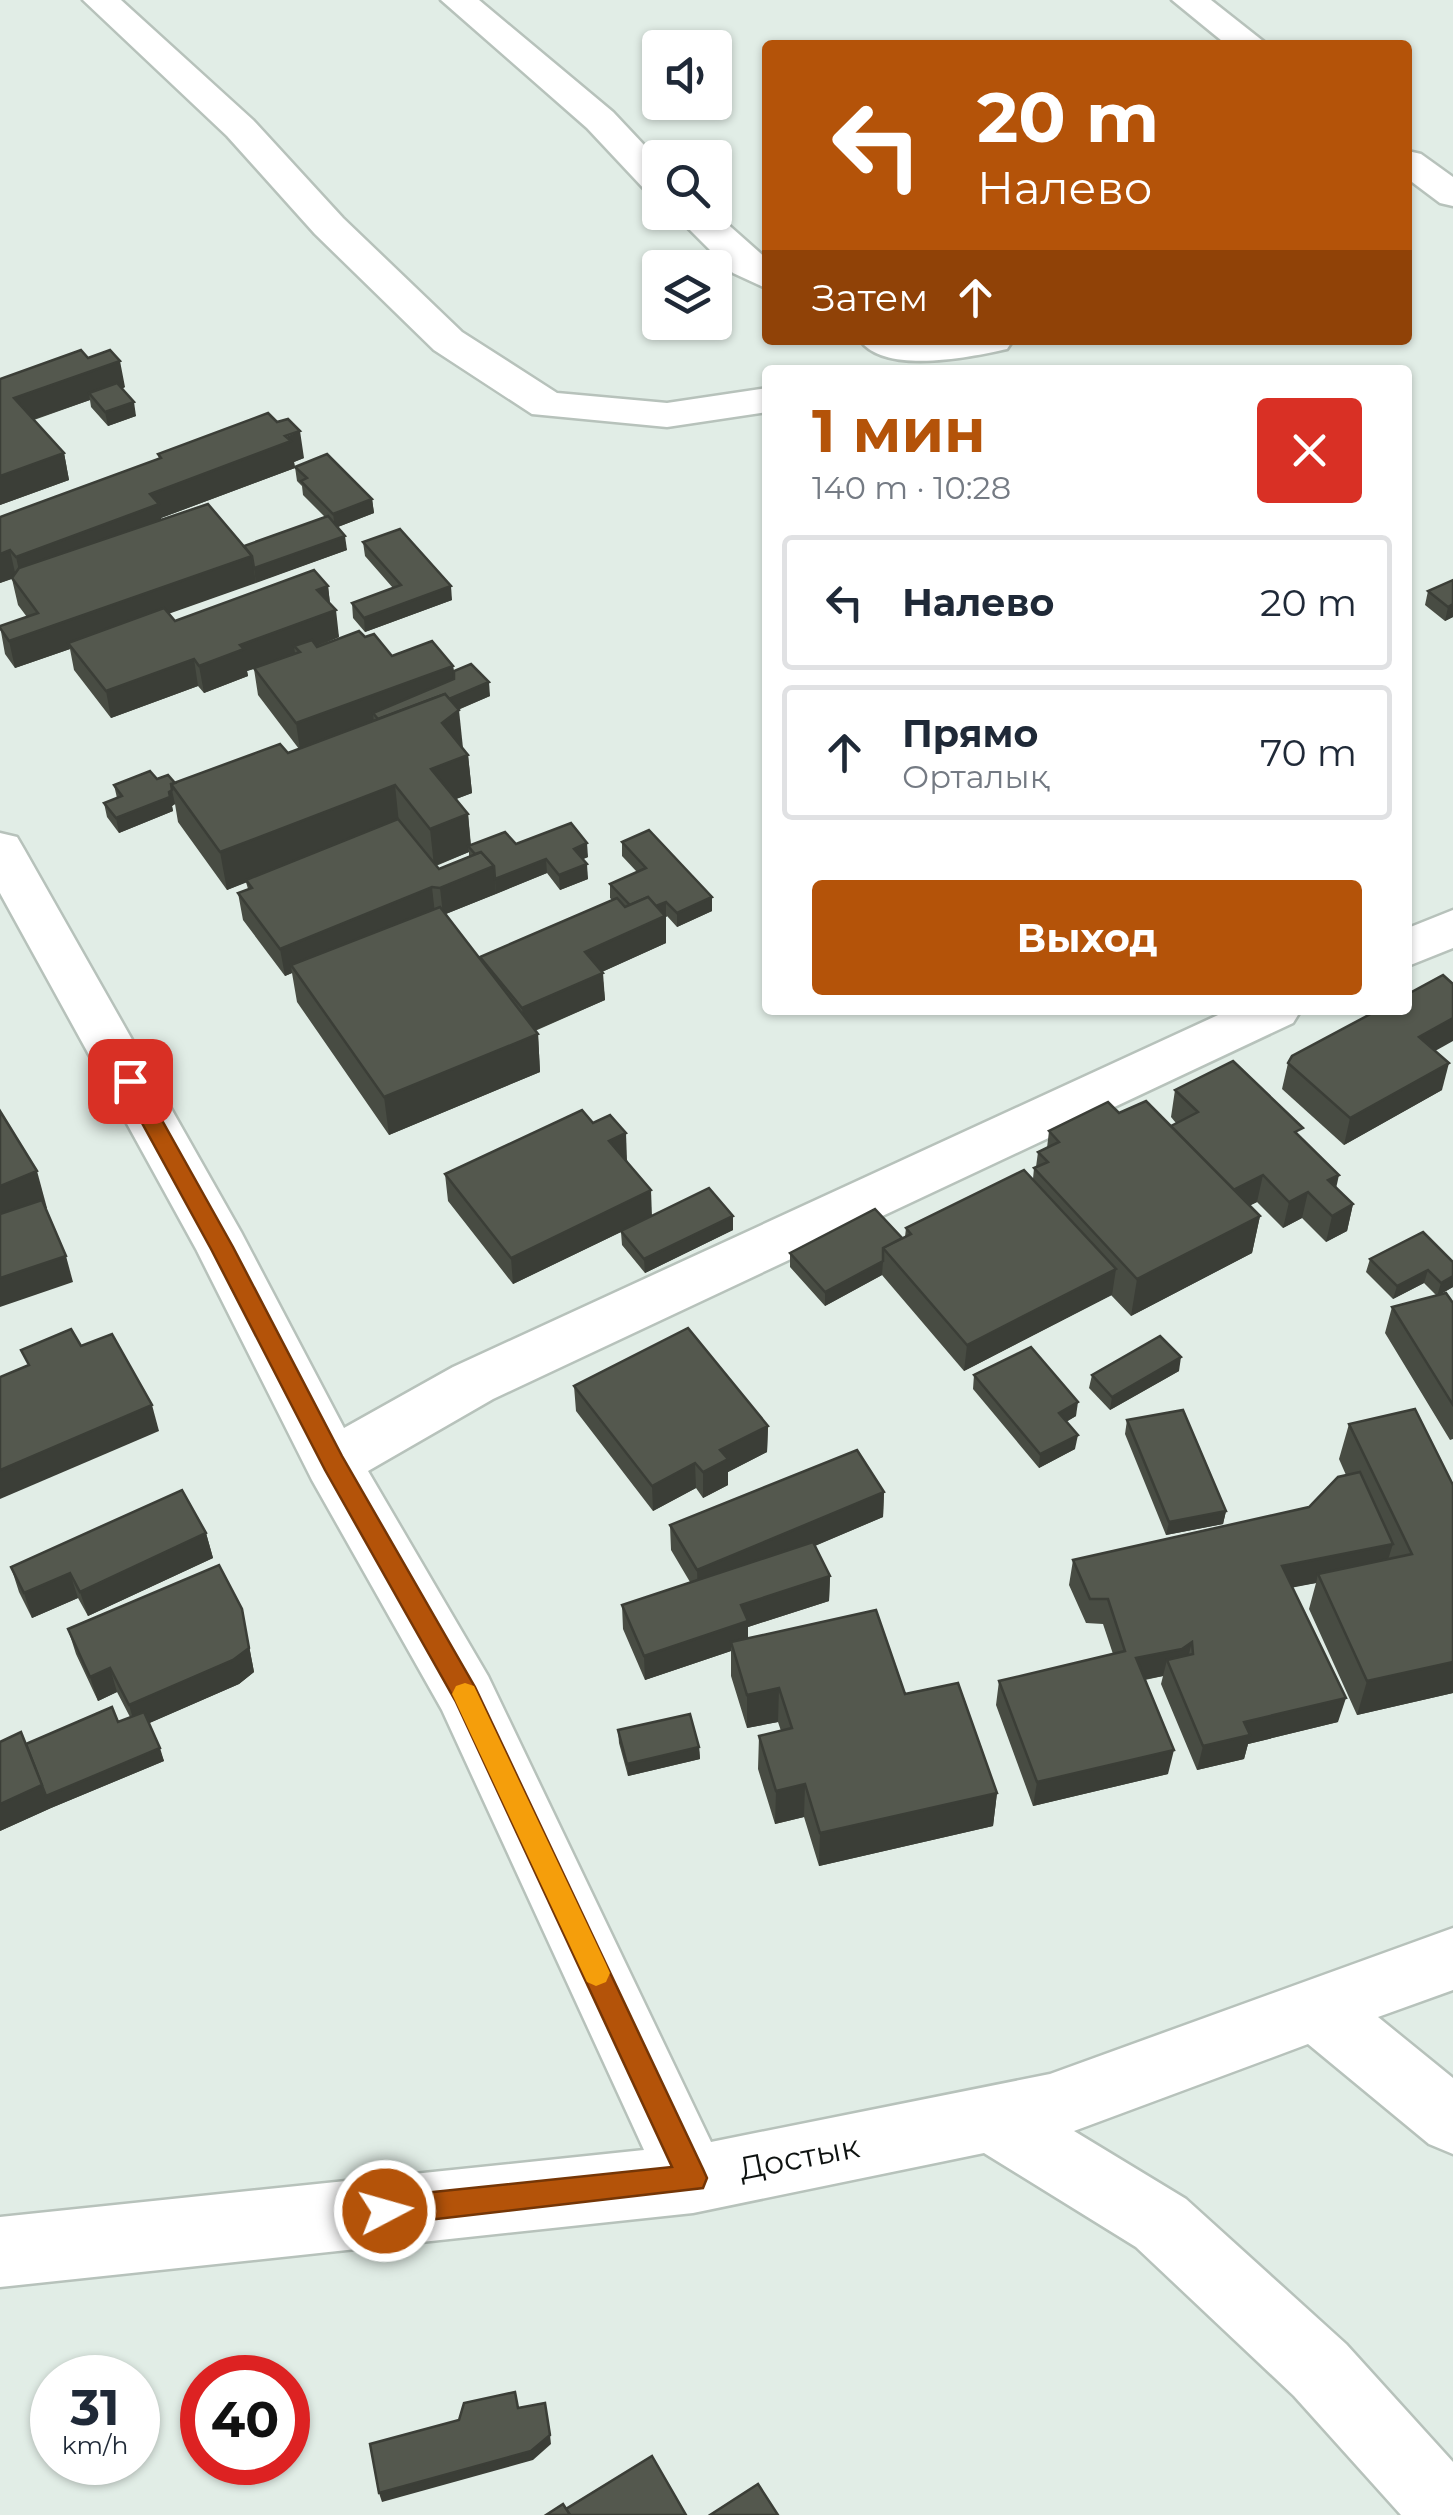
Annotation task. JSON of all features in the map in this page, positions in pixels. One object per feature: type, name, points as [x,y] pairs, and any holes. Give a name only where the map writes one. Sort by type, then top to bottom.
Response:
[{"type":"street","points":[[100,0],[190,80],[329,226],[448,341],[547,405],[667,415],[762,401]]},
{"type":"street","points":[[458,0],[600,120],[642,165]]},
{"type":"street","points":[[1189,0],[1243,40]]},
{"type":"street","points":[[1412,166],[1439,191]]},
{"type":"street","points":[[710,230],[747,265],[762,274]]},
{"type":"street","points":[[911,365],[973,345]]},
{"type":"street","points":[[0,849],[222,1247],[334,1463],[466,1695],[693,2178]]},
{"type":"street","points":[[1412,946],[1453,928]]},
{"type":"street","points":[[334,1463],[473,1383],[1264,1015]]},
{"type":"street","name":"Достык","points":[[0,2252],[693,2178],[992,2118],[1050,2106],[1453,1959]]},
{"type":"street","points":[[1317,2009],[1453,2121]]},
{"type":"street","points":[[992,2118],[1161,2223],[1320,2370],[1433,2499]]},
{"type":"building","points":[[81,350],[88,358],[110,350],[120,361],[14,398],[64,453],[0,476],[0,379]]},
{"type":"building","points":[[117,383],[134,402],[105,412],[89,393]]},
{"type":"building","points":[[268,413],[277,422],[288,419],[300,431],[285,436],[291,441],[150,494],[159,504],[16,557],[10,550],[0,554],[0,517],[161,458],[158,454]]},
{"type":"building","points":[[327,454],[372,499],[333,514],[301,481],[307,478],[295,467]]},
{"type":"building","points":[[208,504],[252,556],[9,641],[0,628],[38,613],[12,578],[19,568]]},
{"type":"building","points":[[328,516],[345,536],[254,568],[252,556],[244,546]]},
{"type":"building","points":[[400,529],[451,586],[364,618],[352,603],[401,585],[363,542]]},
{"type":"building","points":[[314,570],[328,586],[317,590],[336,610],[240,645],[244,649],[199,666],[194,659],[106,691],[68,643],[164,608],[175,621]]},
{"type":"building","points":[[1453,580],[1453,604],[1448,607],[1428,591]]},
{"type":"building","points":[[359,631],[365,637],[374,634],[392,656],[432,641],[453,666],[296,723],[254,668],[300,652],[294,646],[312,640],[317,647]]},
{"type":"building","points":[[471,664],[489,682],[449,699],[445,694],[378,719],[373,713],[454,679],[454,671]]},
{"type":"building","points":[[445,694],[459,710],[442,723],[468,755],[431,769],[468,814],[430,829],[395,785],[220,852],[171,784],[280,744],[288,753]]},
{"type":"building","points":[[150,771],[157,779],[168,775],[175,783],[171,784],[170,797],[116,818],[104,803],[122,796],[114,785]]},
{"type":"building","points":[[398,819],[439,869],[481,852],[494,866],[280,949],[238,893],[252,888],[246,880]]},
{"type":"building","points":[[571,823],[587,843],[574,849],[587,864],[559,875],[546,859],[495,879],[494,866],[481,852],[475,854],[468,846],[505,832],[516,844]]},
{"type":"building","points":[[649,830],[712,897],[677,913],[666,902],[656,906],[648,897],[630,905],[610,884],[646,868],[622,842]]},
{"type":"building","points":[[648,897],[665,916],[585,952],[603,973],[522,1008],[480,957],[617,898],[625,907]]},
{"type":"building","points":[[440,907],[538,1034],[384,1097],[291,965]]},
{"type":"building","points":[[1443,975],[1453,984],[1453,1018],[1419,1037],[1449,1063],[1350,1118],[1288,1063],[1292,1056],[1369,1015],[1412,1015],[1412,992]]},
{"type":"building","points":[[1233,1061],[1303,1128],[1295,1132],[1339,1175],[1328,1180],[1353,1204],[1332,1216],[1308,1192],[1289,1202],[1263,1175],[1233,1190],[1171,1126],[1198,1112],[1175,1090]]},
{"type":"building","points":[[1146,1101],[1260,1216],[1137,1279],[1034,1168],[1048,1162],[1038,1152],[1059,1142],[1049,1131],[1108,1102],[1119,1113]]},
{"type":"building","points":[[582,1110],[593,1123],[610,1115],[626,1133],[609,1141],[651,1190],[511,1258],[445,1174]]},
{"type":"building","points":[[0,1111],[37,1171],[0,1186]]},
{"type":"building","points":[[1024,1170],[1116,1269],[967,1345],[883,1248],[911,1234],[906,1228]]},
{"type":"building","points":[[709,1188],[733,1216],[644,1259],[621,1231]]},
{"type":"building","points":[[42,1200],[66,1256],[0,1278],[0,1214]]},
{"type":"building","points":[[875,1209],[902,1238],[883,1248],[883,1261],[825,1292],[790,1253]]},
{"type":"building","points":[[1423,1232],[1453,1262],[1453,1276],[1441,1283],[1428,1270],[1397,1286],[1370,1259]]},
{"type":"building","points":[[1446,1293],[1453,1303],[1453,1405],[1392,1307]]},
{"type":"building","points":[[688,1328],[768,1426],[720,1450],[728,1459],[703,1472],[695,1463],[652,1486],[574,1386]]},
{"type":"building","points":[[71,1329],[81,1346],[112,1334],[152,1405],[0,1470],[0,1377],[29,1365],[21,1350]]},
{"type":"building","points":[[1160,1336],[1181,1357],[1112,1397],[1092,1375]]},
{"type":"building","points":[[1031,1347],[1078,1402],[1059,1413],[1078,1435],[1040,1454],[974,1375]]},
{"type":"building","points":[[1415,1409],[1453,1485],[1453,1662],[1367,1681],[1318,1574],[1412,1554],[1349,1424]]},
{"type":"building","points":[[1183,1410],[1226,1511],[1169,1522],[1127,1420]]},
{"type":"building","points":[[857,1450],[884,1492],[697,1570],[670,1525]]},
{"type":"building","points":[[1360,1472],[1393,1544],[1282,1566],[1346,1698],[1244,1722],[1250,1735],[1203,1746],[1167,1660],[1193,1654],[1192,1642],[1182,1649],[1136,1658],[1174,1750],[1037,1782],[999,1681],[1125,1651],[1108,1599],[1090,1599],[1073,1560],[1309,1507],[1338,1477]]},
{"type":"building","points":[[182,1490],[206,1533],[80,1592],[70,1573],[24,1593],[11,1567]]},
{"type":"building","points":[[813,1542],[830,1576],[741,1605],[748,1621],[644,1656],[622,1605]]},
{"type":"building","points":[[219,1565],[242,1609],[249,1648],[233,1660],[129,1705],[110,1668],[90,1677],[68,1629]]},
{"type":"building","points":[[876,1610],[905,1694],[958,1683],[997,1793],[820,1833],[805,1784],[776,1791],[759,1736],[792,1728],[779,1688],[747,1695],[731,1642]]},
{"type":"building","points":[[112,1707],[118,1722],[144,1712],[160,1748],[46,1796],[26,1744]]},
{"type":"building","points":[[690,1714],[699,1747],[627,1764],[618,1730]]},
{"type":"building","points":[[21,1732],[42,1785],[0,1804],[0,1742]]},
{"type":"building","points":[[515,2392],[518,2408],[545,2403],[550,2435],[531,2451],[379,2493],[370,2444],[459,2420],[464,2403]]},
{"type":"building","points":[[652,2456],[686,2515],[570,2515],[566,2509]]},
{"type":"building","points":[[758,2484],[778,2515],[710,2515]]},
{"type":"building","points":[[563,2504],[570,2515],[546,2515]]},
{"type":"slow traffic","points":[[465,1694],[596,1973]]},
{"type":"route","points":[[130,1081],[334,1463],[466,1695],[693,2178],[385,2211]]}]
